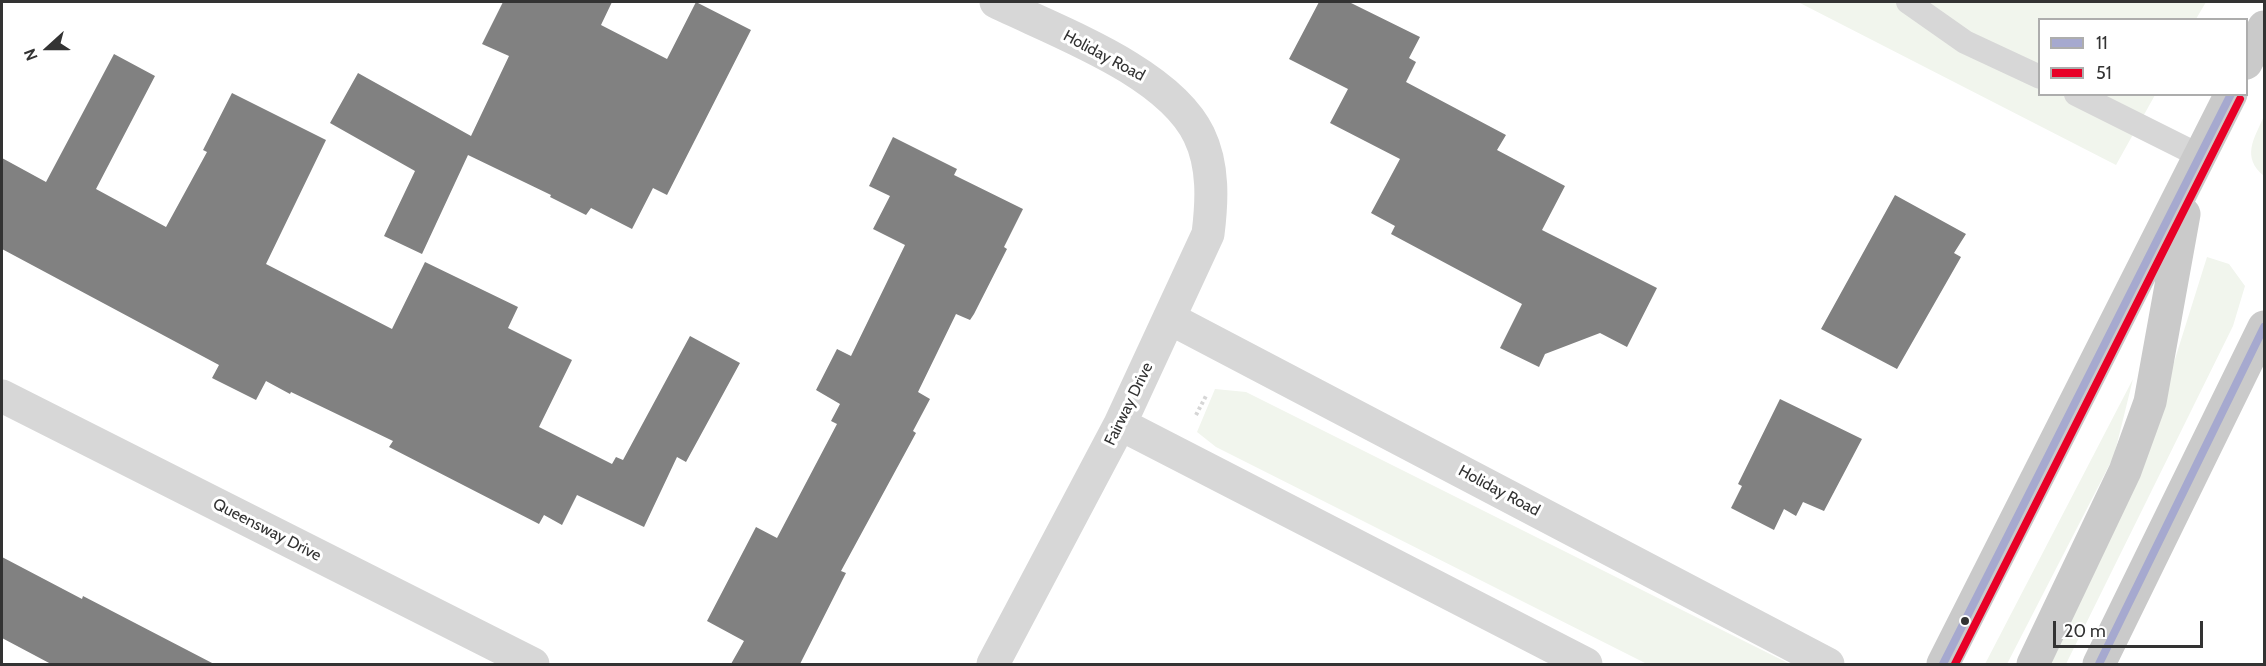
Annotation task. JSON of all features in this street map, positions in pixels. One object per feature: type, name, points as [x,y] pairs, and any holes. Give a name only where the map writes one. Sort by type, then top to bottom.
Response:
[{"type":"main road","points":[[2248,61],[2265,27]]},
{"type":"main road","points":[[1943,664],[2230,96]]},
{"type":"main road","points":[[2033,664],[2125,471],[2150,402],[2195,166]]},
{"type":"main road","points":[[2098,664],[2265,327]]},
{"type":"street","name":"Holiday Road","points":[[996,2],[1126,65],[1167,93],[1196,131]]},
{"type":"street","name":"Fairway Drive","points":[[993,664],[1120,424],[1208,234],[1212,207],[1211,180],[1196,131]]},
{"type":"street","name":"Holiday Road","points":[[1169,318],[1828,664]]},
{"type":"street","name":"Queensway Drive","points":[[2,396],[533,664]]},
{"type":"street","points":[[1120,424],[1586,664]]},
{"type":"lane","points":[[1908,2],[1965,42],[2038,76]]},
{"type":"lane","points":[[2079,96],[2195,166]]},
{"type":"path","points":[[1192,424],[1207,394]]},
{"type":"shaded area","points":[[1798,2],[2206,2],[2197,18],[2038,18],[2038,96],[2154,96],[2116,165]]},
{"type":"shaded area","points":[[2264,116],[2264,176],[2257,169],[2251,155],[2254,140]]},
{"type":"shaded area","points":[[2207,257],[2229,264],[2245,286],[2233,326],[2066,664],[2044,664],[2144,458]]},
{"type":"shaded area","points":[[2133,379],[2114,456],[2007,664],[1985,664]]},
{"type":"shaded area","points":[[1215,389],[1246,392],[1790,664],[1647,664],[1216,447],[1197,432]]},
{"type":"building","points":[[503,2],[612,2],[601,25],[667,59],[696,2],[751,30],[667,195],[653,188],[632,229],[591,208],[586,215],[550,197],[551,195],[468,155],[422,254],[384,236],[415,171],[330,123],[358,73],[471,136],[509,56],[482,44]]},
{"type":"building","points":[[1319,2],[1349,2],[1420,37],[1409,58],[1416,62],[1406,82],[1506,135],[1497,150],[1565,186],[1542,230],[1657,288],[1627,347],[1600,333],[1545,354],[1539,367],[1500,348],[1522,304],[1391,234],[1395,226],[1371,213],[1400,159],[1330,123],[1348,89],[1289,59]]},
{"type":"building","points":[[114,54],[155,76],[96,189],[166,227],[207,152],[203,150],[232,93],[326,140],[266,264],[392,329],[425,262],[518,307],[508,328],[572,360],[539,427],[612,464],[616,457],[623,460],[690,336],[740,363],[686,462],[677,457],[644,527],[577,495],[562,525],[544,515],[539,524],[389,447],[393,441],[291,392],[290,394],[266,381],[256,400],[212,378],[219,365],[2,249],[2,158],[46,182]]},
{"type":"building","points":[[893,137],[957,169],[954,175],[1023,209],[1004,247],[1007,249],[974,314],[970,320],[956,314],[918,392],[930,399],[913,431],[916,433],[841,571],[846,573],[800,664],[731,664],[744,641],[707,621],[756,527],[777,538],[837,424],[831,421],[840,404],[816,390],[837,349],[851,356],[905,245],[873,229],[890,196],[869,186]]},
{"type":"building","points":[[1895,195],[1966,234],[1954,253],[1961,257],[1897,369],[1821,329]]},
{"type":"building","points":[[1780,399],[1862,439],[1824,511],[1803,502],[1796,516],[1784,509],[1774,530],[1731,508],[1742,486],[1738,484]]},
{"type":"building","points":[[2,557],[214,664],[51,664],[2,638]]},
{"type":"transit line","name":"11","points":[[1943,664],[2230,96]]},
{"type":"transit line","name":"51","points":[[1955,664],[2240,99]]},
{"type":"transit line","name":"11","points":[[2099,664],[2264,327]]}]
